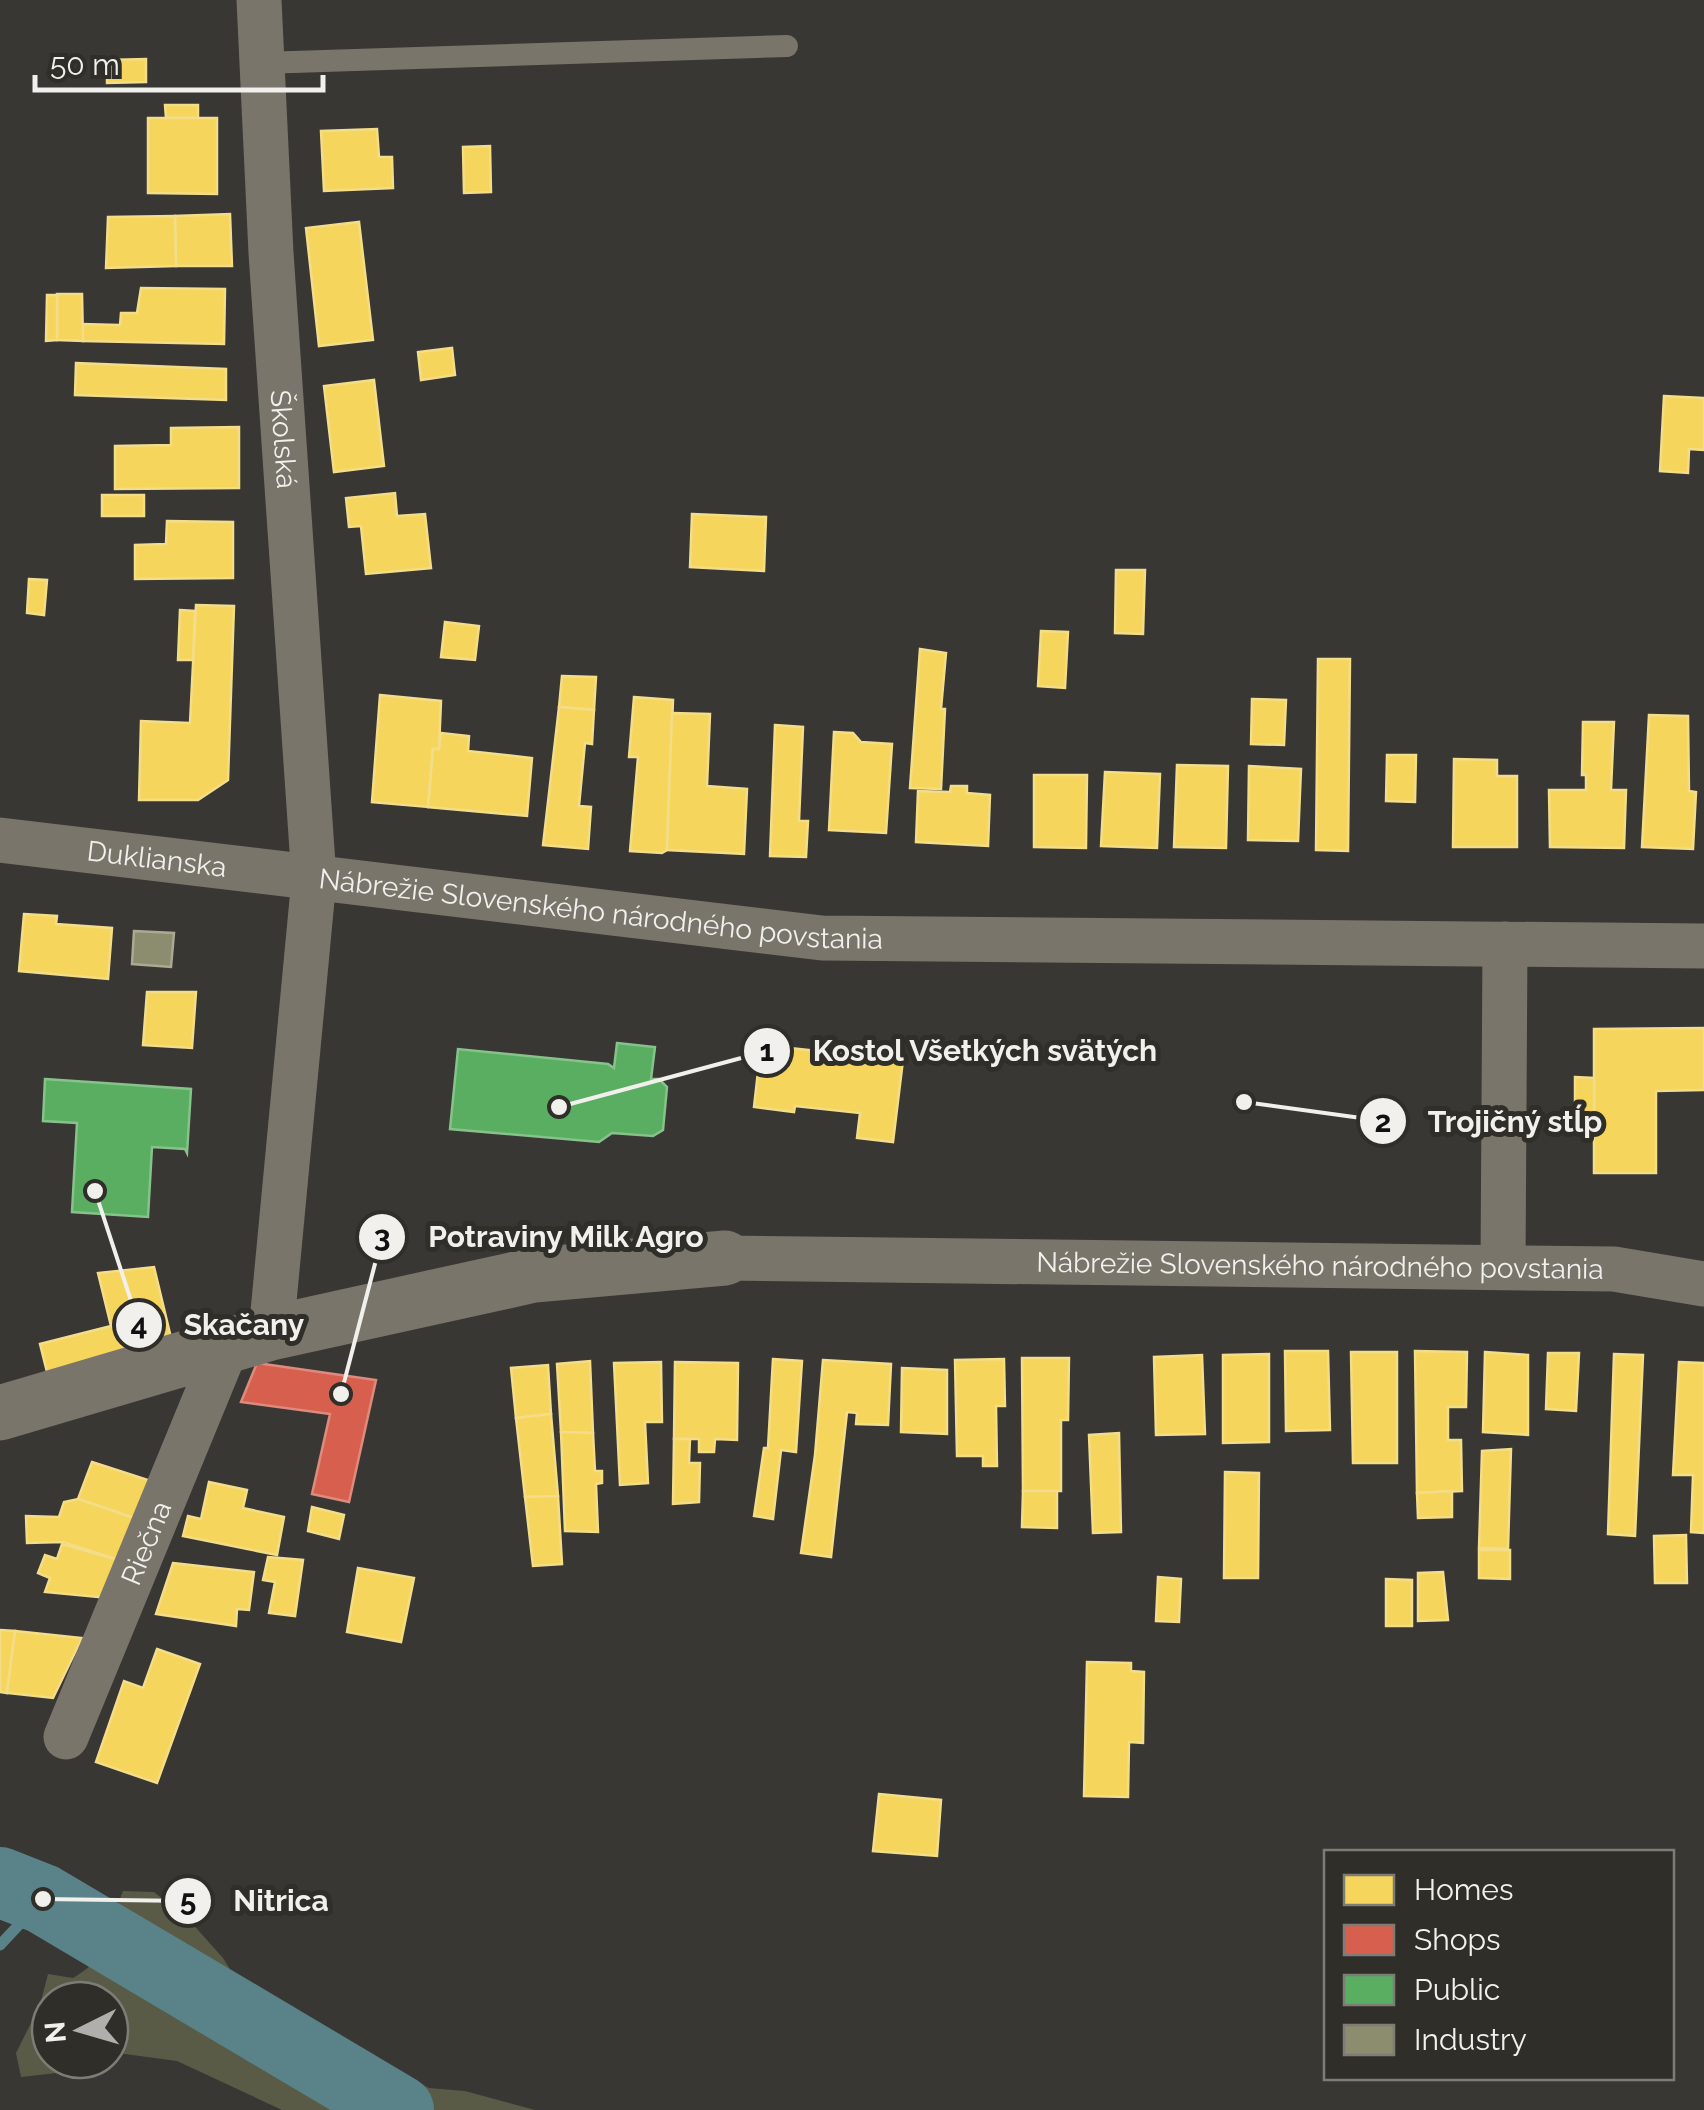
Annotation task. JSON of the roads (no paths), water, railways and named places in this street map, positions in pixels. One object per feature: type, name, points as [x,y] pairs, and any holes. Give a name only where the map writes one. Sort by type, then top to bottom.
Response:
[{"type":"street","name":"Školská","points":[[259,0],[271,252],[314,880]]},
{"type":"street","name":"Duklianska","points":[[0,840],[314,880]]},
{"type":"street","name":"Nábrežie Slovenského národného povstania","points":[[1704,946],[822,938],[314,880],[248,1340],[534,1275],[726,1258],[1614,1269],[1704,1284]]},
{"type":"street","points":[[1504,944],[1504,1268]]},
{"type":"street","points":[[0,1413],[248,1340]]},
{"type":"street","name":"Riečna","points":[[66,1737],[248,1340]]},
{"type":"lane","points":[[262,63],[787,46]]},
{"type":"waterway","points":[[0,1882],[43,1899],[399,2110]]},
{"type":"waterway","points":[[0,1945],[43,1899]]},
{"type":"place","name":"Trojičný stĺp","points":[[1244,1102]]},
{"type":"place","name":"Kostol Všetkých svätých","points":[[559,1107]]},
{"type":"place","name":"Skačany","points":[[95,1191]]},
{"type":"place","name":"Potraviny Milk Agro","points":[[341,1394]]},
{"type":"place","name":"Nitrica","points":[[43,1899]]}]
